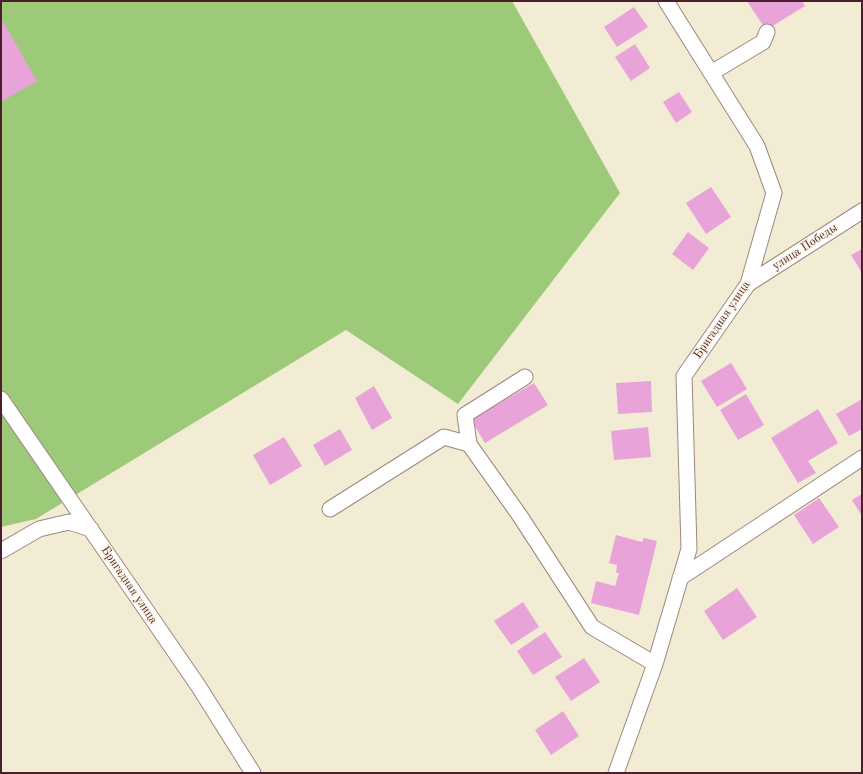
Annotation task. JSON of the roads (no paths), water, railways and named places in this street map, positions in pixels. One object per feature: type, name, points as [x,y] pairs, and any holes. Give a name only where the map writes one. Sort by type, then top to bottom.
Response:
[{"type":"street","name":"Бригадная улица","points":[[616,773],[655,664],[689,549],[684,376],[748,284],[774,193],[757,146],[666,1]]},
{"type":"street","points":[[711,73],[763,42],[767,32]]},
{"type":"street","name":"улица Победы","points":[[748,284],[862,210]]},
{"type":"street","points":[[525,377],[466,415],[469,444],[520,516],[592,627],[655,664]]},
{"type":"street","name":"Бригадная улица","points":[[1,399],[199,687],[253,773]]},
{"type":"street","points":[[330,509],[444,437],[469,444]]},
{"type":"street","points":[[680,578],[862,458]]},
{"type":"street","points":[[1,551],[39,529],[69,522],[91,529]]}]
